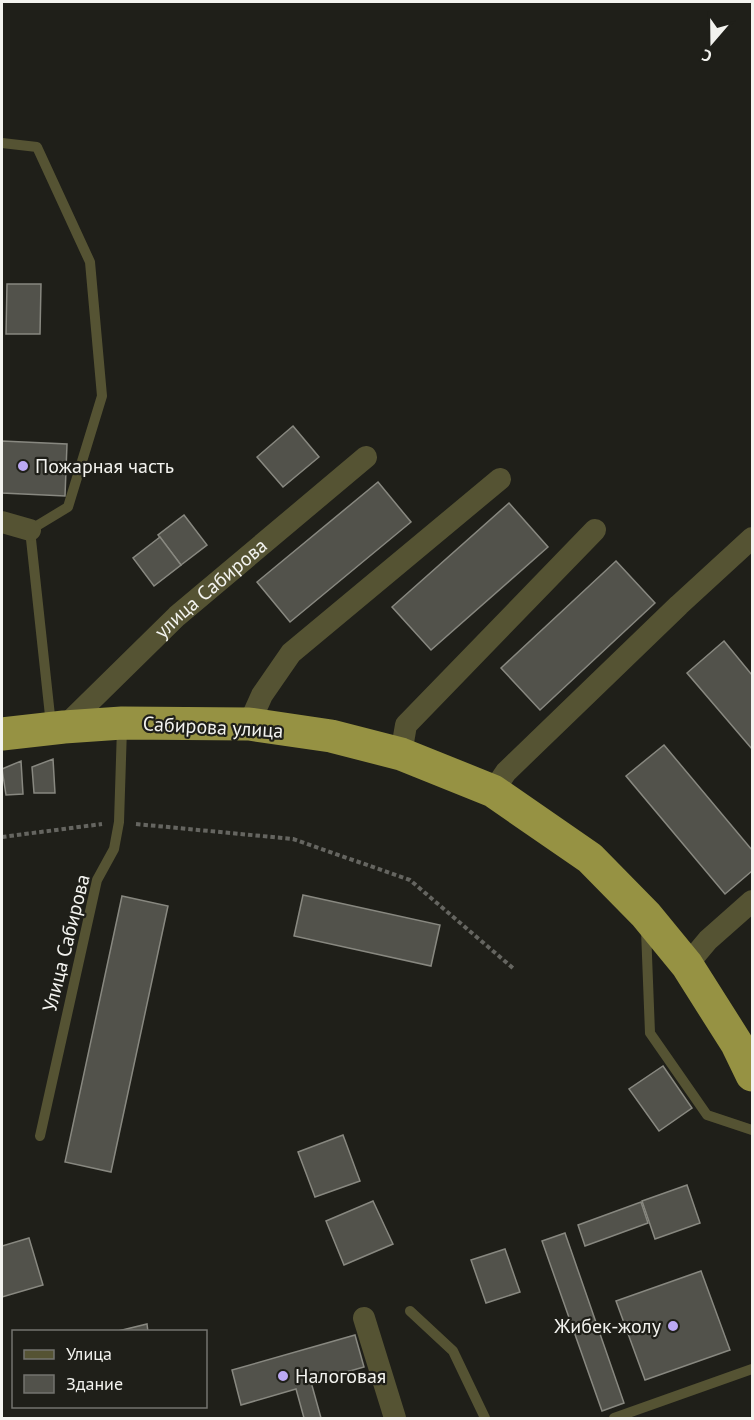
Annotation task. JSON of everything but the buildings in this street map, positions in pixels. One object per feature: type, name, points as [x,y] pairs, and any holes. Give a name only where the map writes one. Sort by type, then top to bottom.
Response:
[{"type":"highway","name":"Сабирова улица","points":[[2,734],[57,727],[122,723],[249,724],[331,736],[401,754],[493,791],[590,858],[646,915],[687,965],[737,1044],[753,1075]]},
{"type":"street","name":"улица Сабирова","points":[[57,727],[177,616],[366,457]]},
{"type":"street","points":[[249,724],[262,695],[291,653],[500,479]]},
{"type":"street","points":[[2,522],[30,530]]},
{"type":"street","points":[[401,754],[406,725],[595,530]]},
{"type":"street","points":[[493,791],[506,772],[679,605],[753,538]]},
{"type":"street","points":[[687,965],[708,940],[753,901]]},
{"type":"street","points":[[364,1318],[395,1419]]},
{"type":"lane","points":[[2,143],[37,147],[90,262],[102,396],[68,507],[30,530],[57,727]]},
{"type":"lane","name":"Улица Сабирова","points":[[40,1136],[97,880],[114,849],[119,822],[122,723]]},
{"type":"lane","points":[[646,915],[650,1033],[707,1115],[753,1130]]},
{"type":"lane","points":[[410,1311],[453,1352],[484,1419]]},
{"type":"lane","points":[[614,1419],[753,1369]]},
{"type":"path","points":[[2,837],[119,822],[294,839],[410,880],[514,969]]},
{"type":"place","name":"Пожарная часть","points":[[23,466]]},
{"type":"place","name":"Жибек-жолу","points":[[673,1326]]},
{"type":"place","name":"Налоговая","points":[[283,1376]]}]
